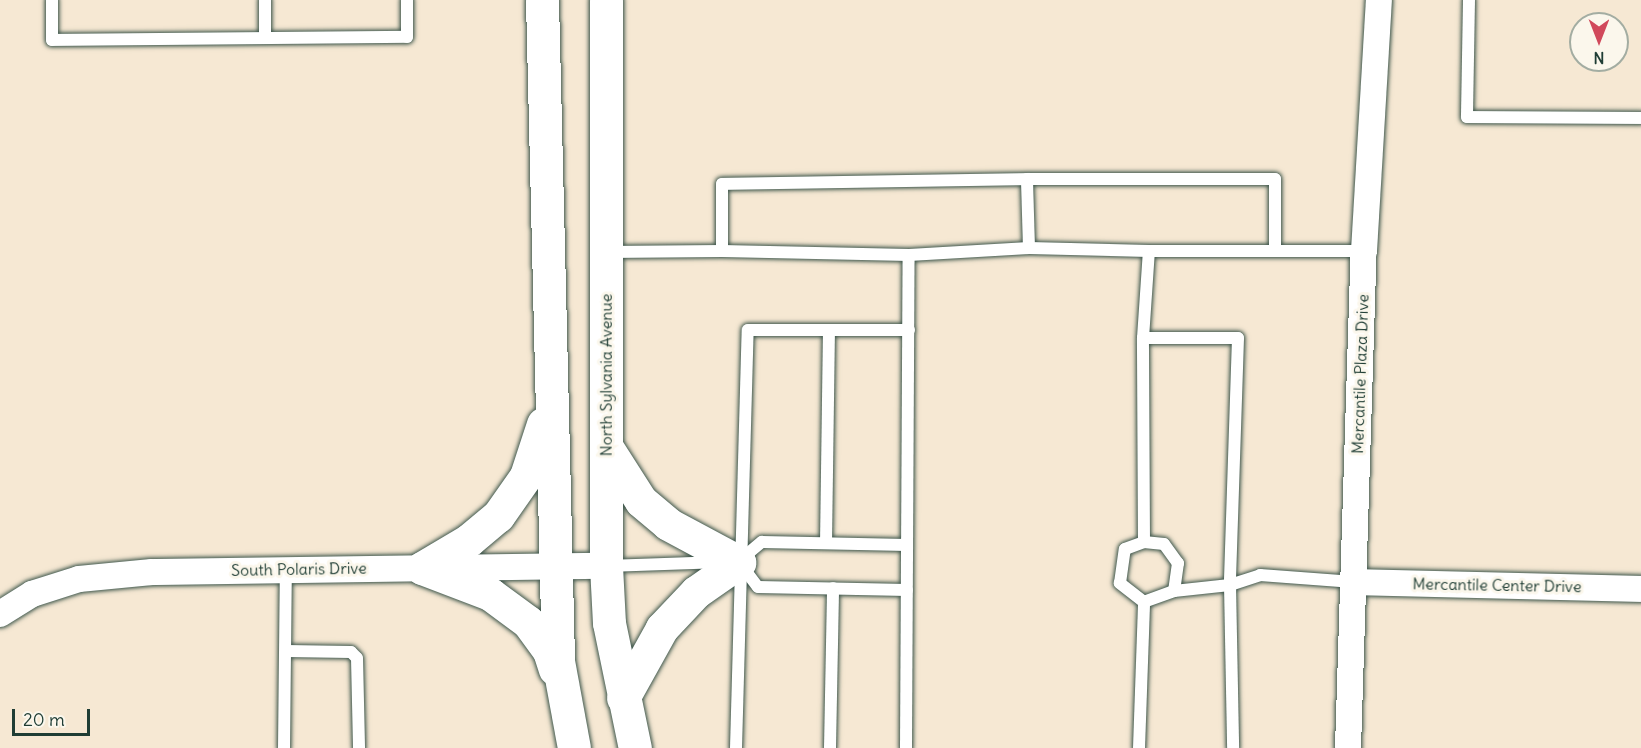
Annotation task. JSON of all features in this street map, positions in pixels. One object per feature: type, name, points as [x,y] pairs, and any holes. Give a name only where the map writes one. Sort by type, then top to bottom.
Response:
[{"type":"main road","points":[[542,0],[558,661],[574,748]]},
{"type":"main road","name":"North Sylvania Avenue","points":[[607,2],[606,566],[609,623],[635,748]]},
{"type":"main road","points":[[422,568],[469,540],[498,516],[526,476],[551,400]]},
{"type":"main road","points":[[606,446],[641,501],[668,524],[739,562],[696,592],[662,628],[623,698]]},
{"type":"main road","points":[[422,568],[490,594],[528,622],[549,651],[565,696]]},
{"type":"street","name":"Mercantile Plaza Drive","points":[[1348,748],[1365,251],[1379,0]]},
{"type":"street","name":"South Polaris Drive","points":[[3,608],[32,594],[79,579],[286,569],[606,566]]},
{"type":"street","name":"Mercantile Center Drive","points":[[1354,582],[1641,589]]},
{"type":"lane","points":[[52,0],[52,40],[407,37],[407,0]]},
{"type":"lane","points":[[265,0],[265,38]]},
{"type":"lane","points":[[1469,0],[1467,117],[1641,118]]},
{"type":"lane","points":[[722,251],[722,184],[1027,179],[1275,179],[1275,251]]},
{"type":"lane","points":[[1027,179],[1029,249]]},
{"type":"lane","points":[[606,252],[722,251],[909,255],[1029,249],[1365,251]]},
{"type":"lane","points":[[1144,542],[1143,338],[1149,251]]},
{"type":"lane","points":[[906,748],[909,255]]},
{"type":"lane","points":[[736,748],[739,562],[748,330],[909,330]]},
{"type":"lane","points":[[826,543],[829,330]]},
{"type":"lane","points":[[1143,338],[1238,338],[1230,585],[1233,748]]},
{"type":"lane","points":[[606,566],[739,562],[762,542],[907,545]]},
{"type":"lane","points":[[1144,602],[1119,583],[1125,549],[1144,542],[1164,544],[1178,563],[1174,591]]},
{"type":"lane","points":[[739,562],[758,587],[907,590]]},
{"type":"lane","points":[[284,748],[286,569]]},
{"type":"lane","points":[[1144,602],[1174,591],[1230,585],[1260,575],[1321,577],[1354,582]]},
{"type":"lane","points":[[830,748],[833,588]]},
{"type":"lane","points":[[1139,748],[1144,602]]},
{"type":"lane","points":[[286,651],[351,652],[357,658],[359,748]]}]
